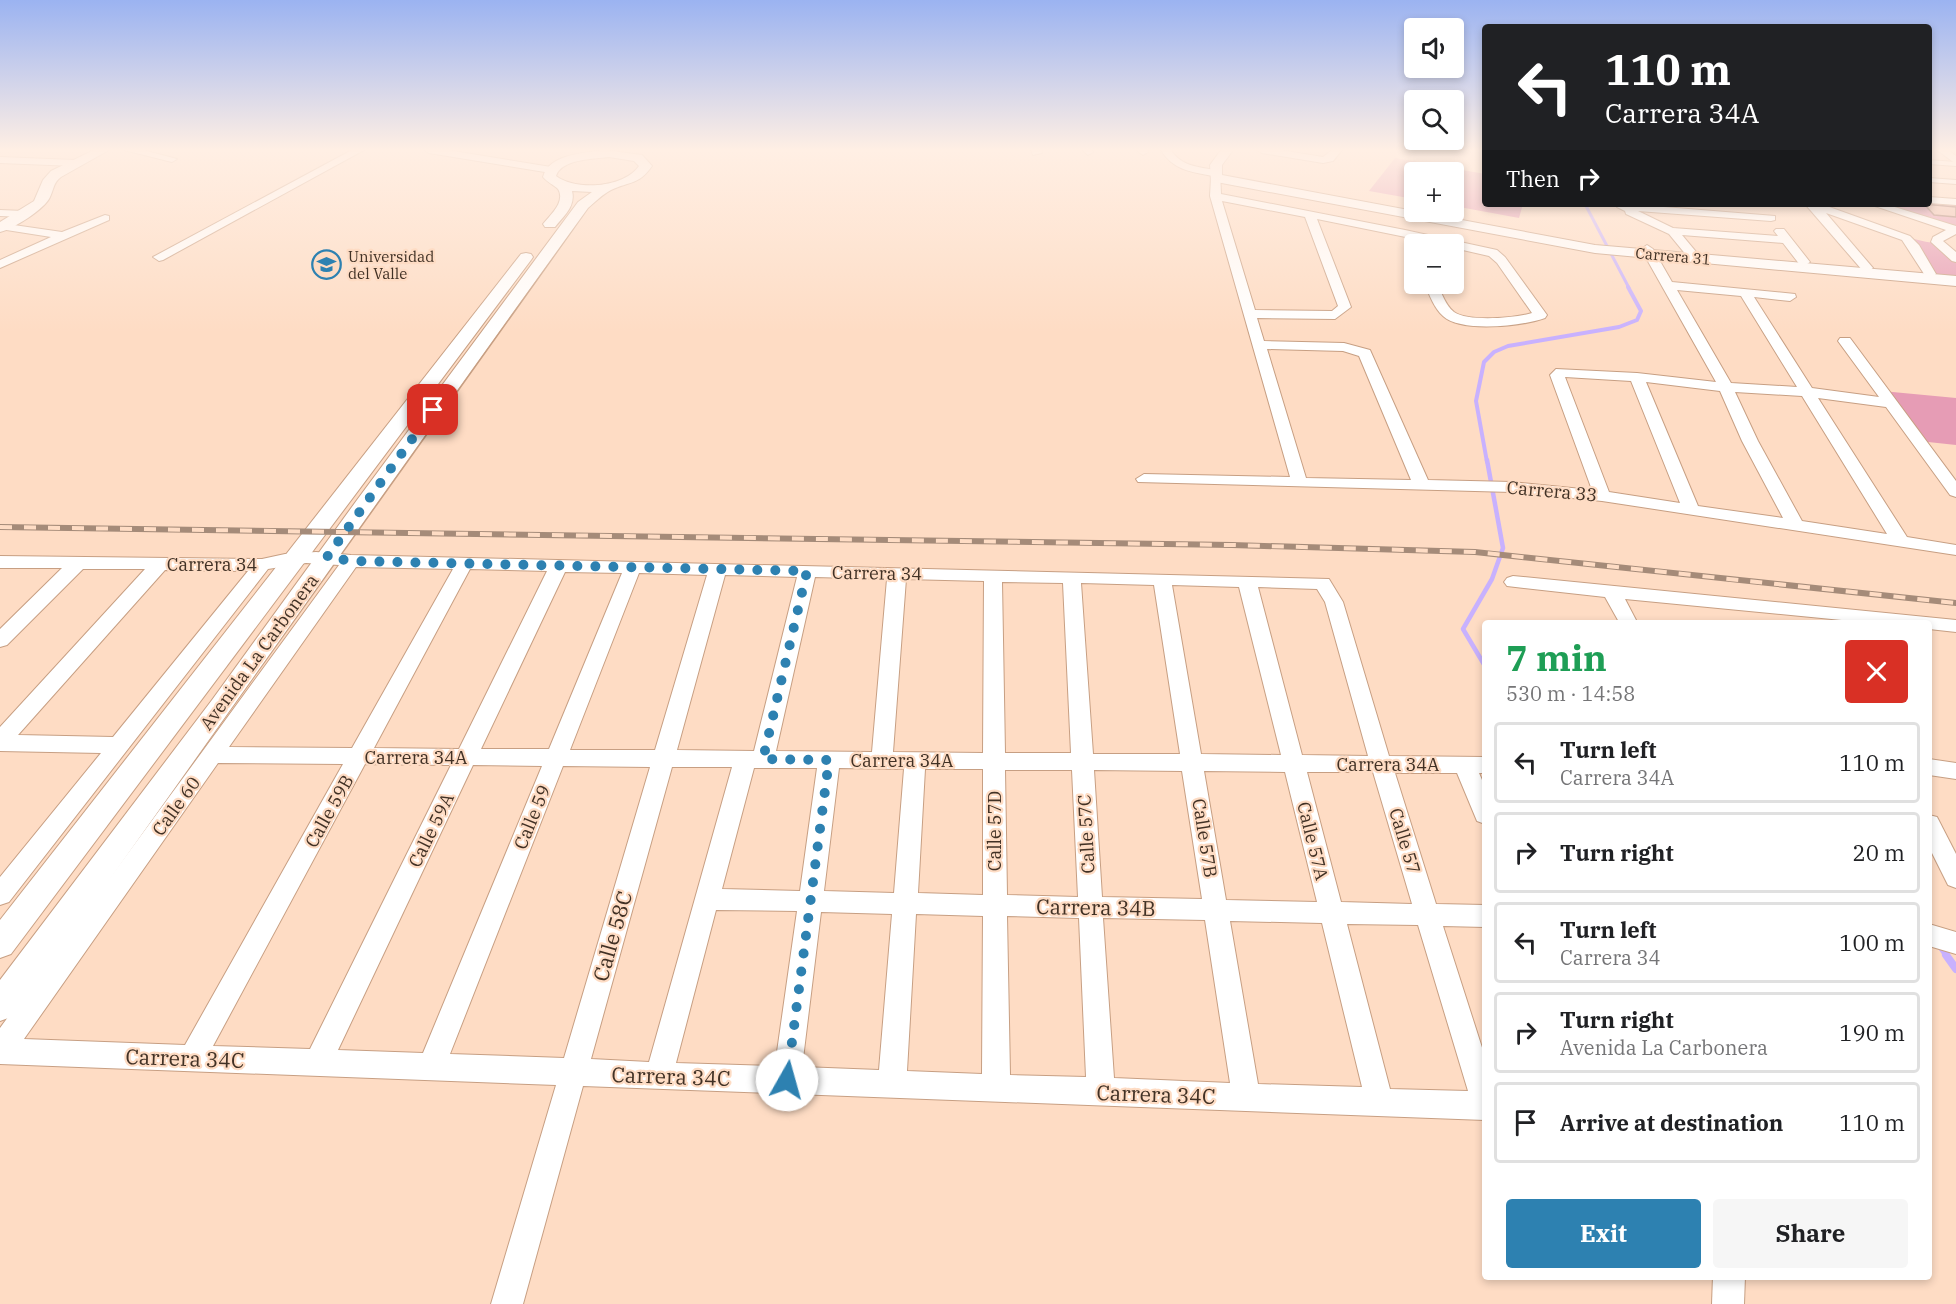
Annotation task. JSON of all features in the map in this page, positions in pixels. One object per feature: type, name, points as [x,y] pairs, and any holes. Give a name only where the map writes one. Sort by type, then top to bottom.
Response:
[{"type":"street","points":[[1,222],[28,211]]},
{"type":"street","points":[[159,257],[245,211]]},
{"type":"street","name":"Avenida La Carbonera","points":[[0,944],[560,211]]},
{"type":"street","name":"Avenida La Carbonera","points":[[0,1006],[221,707],[364,504],[579,211]]},
{"type":"street","points":[[1219,211],[1299,482]]},
{"type":"street","points":[[1289,211],[1409,234]]},
{"type":"street","name":"Carrera 31","points":[[1407,211],[1599,247],[1956,281]]},
{"type":"street","points":[[1629,211],[1671,231],[1680,238],[1691,253]]},
{"type":"street","points":[[1723,211],[1771,218]]},
{"type":"street","points":[[1765,211],[1804,262]]},
{"type":"street","points":[[1817,211],[1867,268]]},
{"type":"street","points":[[1830,211],[1906,238],[1913,245],[1930,274]]},
{"type":"street","points":[[1896,211],[1956,230]]},
{"type":"street","points":[[1249,314],[1335,315],[1345,307],[1310,215]]},
{"type":"street","points":[[0,264],[105,218]]},
{"type":"street","name":"Carrera 31","points":[[1464,221],[1599,247]]},
{"type":"street","points":[[1,222],[63,236]]},
{"type":"street","points":[[1956,230],[1937,239],[1937,242],[1956,258]]},
{"type":"street","points":[[1671,231],[1787,240]]},
{"type":"street","points":[[1437,294],[1450,315],[1462,319],[1522,321],[1540,315],[1501,260],[1493,253],[1464,246]]},
{"type":"street","points":[[1648,251],[1726,387],[1750,441],[1796,526]]},
{"type":"street","name":"Carrera 31","points":[[1648,251],[1956,276]]},
{"type":"street","points":[[1666,285],[1790,297]]},
{"type":"street","points":[[1745,293],[1901,542]]},
{"type":"street","points":[[1845,341],[1956,492]]},
{"type":"street","points":[[1258,345],[1355,349],[1365,353],[1421,484]]},
{"type":"street","points":[[1602,496],[1557,375],[1561,372],[1806,392],[1891,403]]},
{"type":"street","points":[[1637,377],[1692,511]]},
{"type":"street","name":"Carrera 33","points":[[1144,479],[1512,487],[1602,496],[1956,550]]},
{"type":"street","points":[[335,504],[364,504]]},
{"type":"street","name":"Carrera 34","points":[[0,561],[262,565],[295,556],[327,557],[351,561],[1323,583]]},
{"type":"street","name":"Calle 60","points":[[0,1050],[351,561]]},
{"type":"street","points":[[0,640],[78,563]]},
{"type":"street","name":"Calle 59B","points":[[192,1058],[465,563]]},
{"type":"street","points":[[0,742],[160,564]]},
{"type":"street","points":[[0,895],[262,565]]},
{"type":"street","name":"Calle 59A","points":[[318,1062],[559,565]]},
{"type":"street","name":"Calle 59","points":[[431,1067],[633,567]]},
{"type":"street","name":"Calle 58C","points":[[507,1304],[718,569]]},
{"type":"street","points":[[659,1075],[707,899],[754,759],[807,571]]},
{"type":"street","points":[[882,760],[897,573]]},
{"type":"street","name":"Calle 57D","points":[[993,575],[996,1088]]},
{"type":"street","name":"Calle 57C","points":[[1071,577],[1101,1092]]},
{"type":"street","name":"Calle 57B","points":[[1162,579],[1246,1097]]},
{"type":"street","name":"Calle 57A","points":[[1247,581],[1380,1102]]},
{"type":"street","points":[[1513,582],[1820,617],[1881,620]]},
{"type":"street","name":"Calle 57","points":[[1323,583],[1334,602],[1381,764],[1482,1091]]},
{"type":"street","points":[[1613,594],[1627,620]]},
{"type":"street","points":[[1932,623],[1956,626]]},
{"type":"street","points":[[0,742],[119,745]]},
{"type":"street","name":"Carrera 34A","points":[[212,755],[1475,765]]},
{"type":"street","points":[[787,1080],[829,760]]},
{"type":"street","points":[[892,1084],[915,761]]},
{"type":"street","points":[[1475,765],[1482,800]]},
{"type":"street","points":[[1932,767],[1956,771]]},
{"type":"street","points":[[1932,830],[1956,878]]},
{"type":"street","name":"Carrera 34B","points":[[707,899],[1482,916]]},
{"type":"street","name":"Carrera 34C","points":[[0,1050],[1482,1106]]},
{"type":"street","points":[[1728,1304],[1729,1280]]},
{"type":"shaded area","points":[[1480,211],[1521,211],[1519,218]]},
{"type":"shaded area","points":[[1896,211],[1956,211],[1956,230]]},
{"type":"shaded area","points":[[1906,238],[1937,242],[1956,258],[1956,276],[1930,274]]},
{"type":"shaded area","points":[[1882,391],[1956,398],[1956,445],[1919,441]]},
{"type":"building","points":[[1930,211],[1956,211],[1956,217],[1934,215]]},
{"type":"waterway","points":[[1589,211],[1629,288]]},
{"type":"waterway","points":[[1487,462],[1476,401],[1484,362],[1494,352],[1508,346],[1619,327],[1637,320],[1641,311],[1628,287]]},
{"type":"waterway","points":[[1482,661],[1463,629],[1492,579],[1503,548],[1487,460]]},
{"type":"waterway","points":[[1939,945],[1947,956]]},
{"type":"waterway","points":[[1946,955],[1956,969]]},
{"type":"railway","points":[[0,527],[1232,545],[1475,552],[1956,603]]},
{"type":"place","name":"Universidad del Valle","points":[[327,265]]},
{"type":"route","points":[[433,410],[327,557],[351,561],[807,571],[763,759],[829,760],[787,1080]]}]
